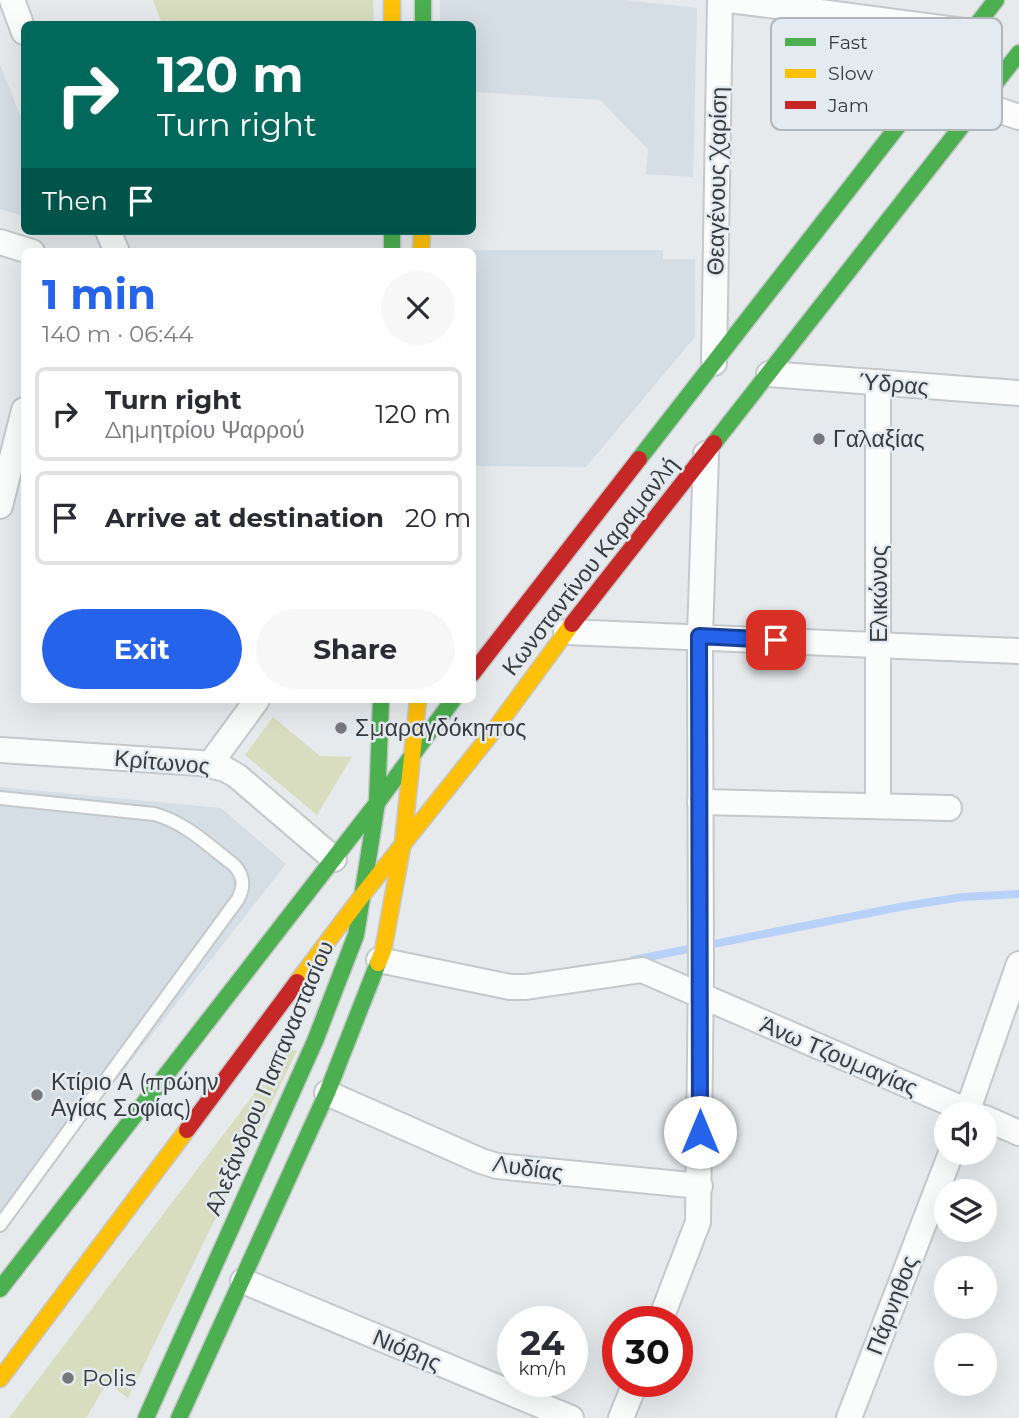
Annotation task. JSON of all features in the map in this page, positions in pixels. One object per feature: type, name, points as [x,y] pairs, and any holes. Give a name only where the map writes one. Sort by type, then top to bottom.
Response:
[{"type":"main road","points":[[392,0],[392,21]]},
{"type":"main road","points":[[423,0],[423,21]]},
{"type":"main road","name":"Κωνσταντίνου Καραμανλή","points":[[982,18],[996,0]]},
{"type":"main road","name":"Κωνσταντίνου Καραμανλή","points":[[1002,75],[1019,53]]},
{"type":"main road","name":"Κωνσταντίνου Καραμανλή","points":[[476,669],[895,130]]},
{"type":"main road","name":"Κωνσταντίνου Καραμανλή","points":[[0,1379],[403,842],[495,729],[566,632],[959,130]]},
{"type":"main road","name":"Αλεξάνδρου Παπαναστασίου","points":[[146,1418],[315,1041],[356,935],[377,803],[381,703]]},
{"type":"main road","points":[[179,1418],[327,1093],[387,937],[403,842],[418,703]]},
{"type":"main road","points":[[0,1289],[334,859],[451,703]]},
{"type":"street","name":"Θεαγένους Χαρίση","points":[[715,363],[720,0]]},
{"type":"street","points":[[730,0],[866,18]]},
{"type":"street","points":[[20,2],[23,21]]},
{"type":"street","points":[[1002,111],[1019,117]]},
{"type":"street","points":[[0,242],[21,249]]},
{"type":"street","name":"Ύδρας","points":[[769,374],[1019,393]]},
{"type":"street","name":"Ελικώνος","points":[[878,382],[878,806]]},
{"type":"street","points":[[7,502],[21,426]]},
{"type":"street","points":[[666,1306],[698,1222],[700,1186],[699,636],[706,454]]},
{"type":"street","points":[[566,632],[1019,651]]},
{"type":"street","points":[[210,764],[255,703]]},
{"type":"street","name":"Κρίτωνος","points":[[0,750],[210,764],[237,776],[334,859]]},
{"type":"street","points":[[700,802],[949,808]]},
{"type":"street","name":"Άνω Τζουμαγίας","points":[[379,960],[510,987],[642,970],[701,984],[947,1102]]},
{"type":"street","points":[[978,1102],[1019,964]]},
{"type":"street","name":"Λυδίας","points":[[327,1093],[497,1166],[700,1186]]},
{"type":"street","name":"Άνω Τζουμαγίας","points":[[997,1124],[1019,1133]]},
{"type":"street","name":"Πάρνηθος","points":[[849,1418],[946,1165]]},
{"type":"street","name":"Νιόβης","points":[[243,1281],[570,1418]]},
{"type":"street","points":[[621,1418],[630,1397]]},
{"type":"lane","points":[[0,798],[154,814],[168,818],[181,824],[234,865],[240,872],[243,891],[0,1225]]},
{"type":"lane","points":[[135,1418],[156,1393]]},
{"type":"shaded area","points":[[440,0],[624,0],[697,8],[693,177],[646,174],[648,149],[600,100],[476,92],[476,21],[440,21]]},
{"type":"shaded area","points":[[0,64],[21,117],[21,215],[0,209]]},
{"type":"shaded area","points":[[476,250],[663,250],[663,259],[695,259],[695,337],[586,467],[476,466]]},
{"type":"shaded area","points":[[0,787],[221,808],[286,864],[18,1205],[0,1221]]},
{"type":"green space","points":[[153,0],[373,0],[374,21],[161,21]]},
{"type":"green space","points":[[273,717],[320,756],[352,757],[317,815],[245,755]]},
{"type":"green space","points":[[289,1048],[297,1051],[128,1398],[107,1383],[86,1418],[9,1418]]},
{"type":"waterway","points":[[633,960],[905,906],[963,897],[1019,894]]},
{"type":"traffic: fast","points":[[423,0],[423,21]]},
{"type":"traffic: fast","points":[[982,18],[996,0]]},
{"type":"traffic: fast","points":[[1002,75],[1019,53]]},
{"type":"traffic: fast","points":[[639,459],[895,130]]},
{"type":"traffic: fast","points":[[714,443],[959,130]]},
{"type":"traffic: fast","points":[[392,235],[392,248]]},
{"type":"traffic: fast","points":[[146,1418],[315,1041],[356,935],[377,803],[381,703]]},
{"type":"traffic: fast","points":[[0,1289],[377,803],[451,703]]},
{"type":"traffic: fast","points":[[179,1418],[327,1093],[378,963]]},
{"type":"traffic: slow","points":[[392,0],[392,21]]},
{"type":"traffic: slow","points":[[421,248],[422,235]]},
{"type":"traffic: slow","points":[[297,982],[495,729],[572,624]]},
{"type":"traffic: slow","points":[[378,963],[383,951],[403,842],[418,703]]},
{"type":"traffic: slow","points":[[0,1379],[187,1130]]},
{"type":"traffic: jam","points":[[572,624],[714,443]]},
{"type":"traffic: jam","points":[[476,669],[639,459]]},
{"type":"traffic: jam","points":[[187,1130],[297,982]]},
{"type":"place","name":"Γαλαξίας","points":[[819,439]]},
{"type":"place","name":"Σμαραγδόκηπος","points":[[341,728]]},
{"type":"place","name":"Κτίριο Α (πρώην Αγίας Σοφίας)","points":[[37,1095]]},
{"type":"place","name":"Polis","points":[[68,1378]]},
{"type":"route","points":[[700,1132],[699,636],[776,640]]}]
